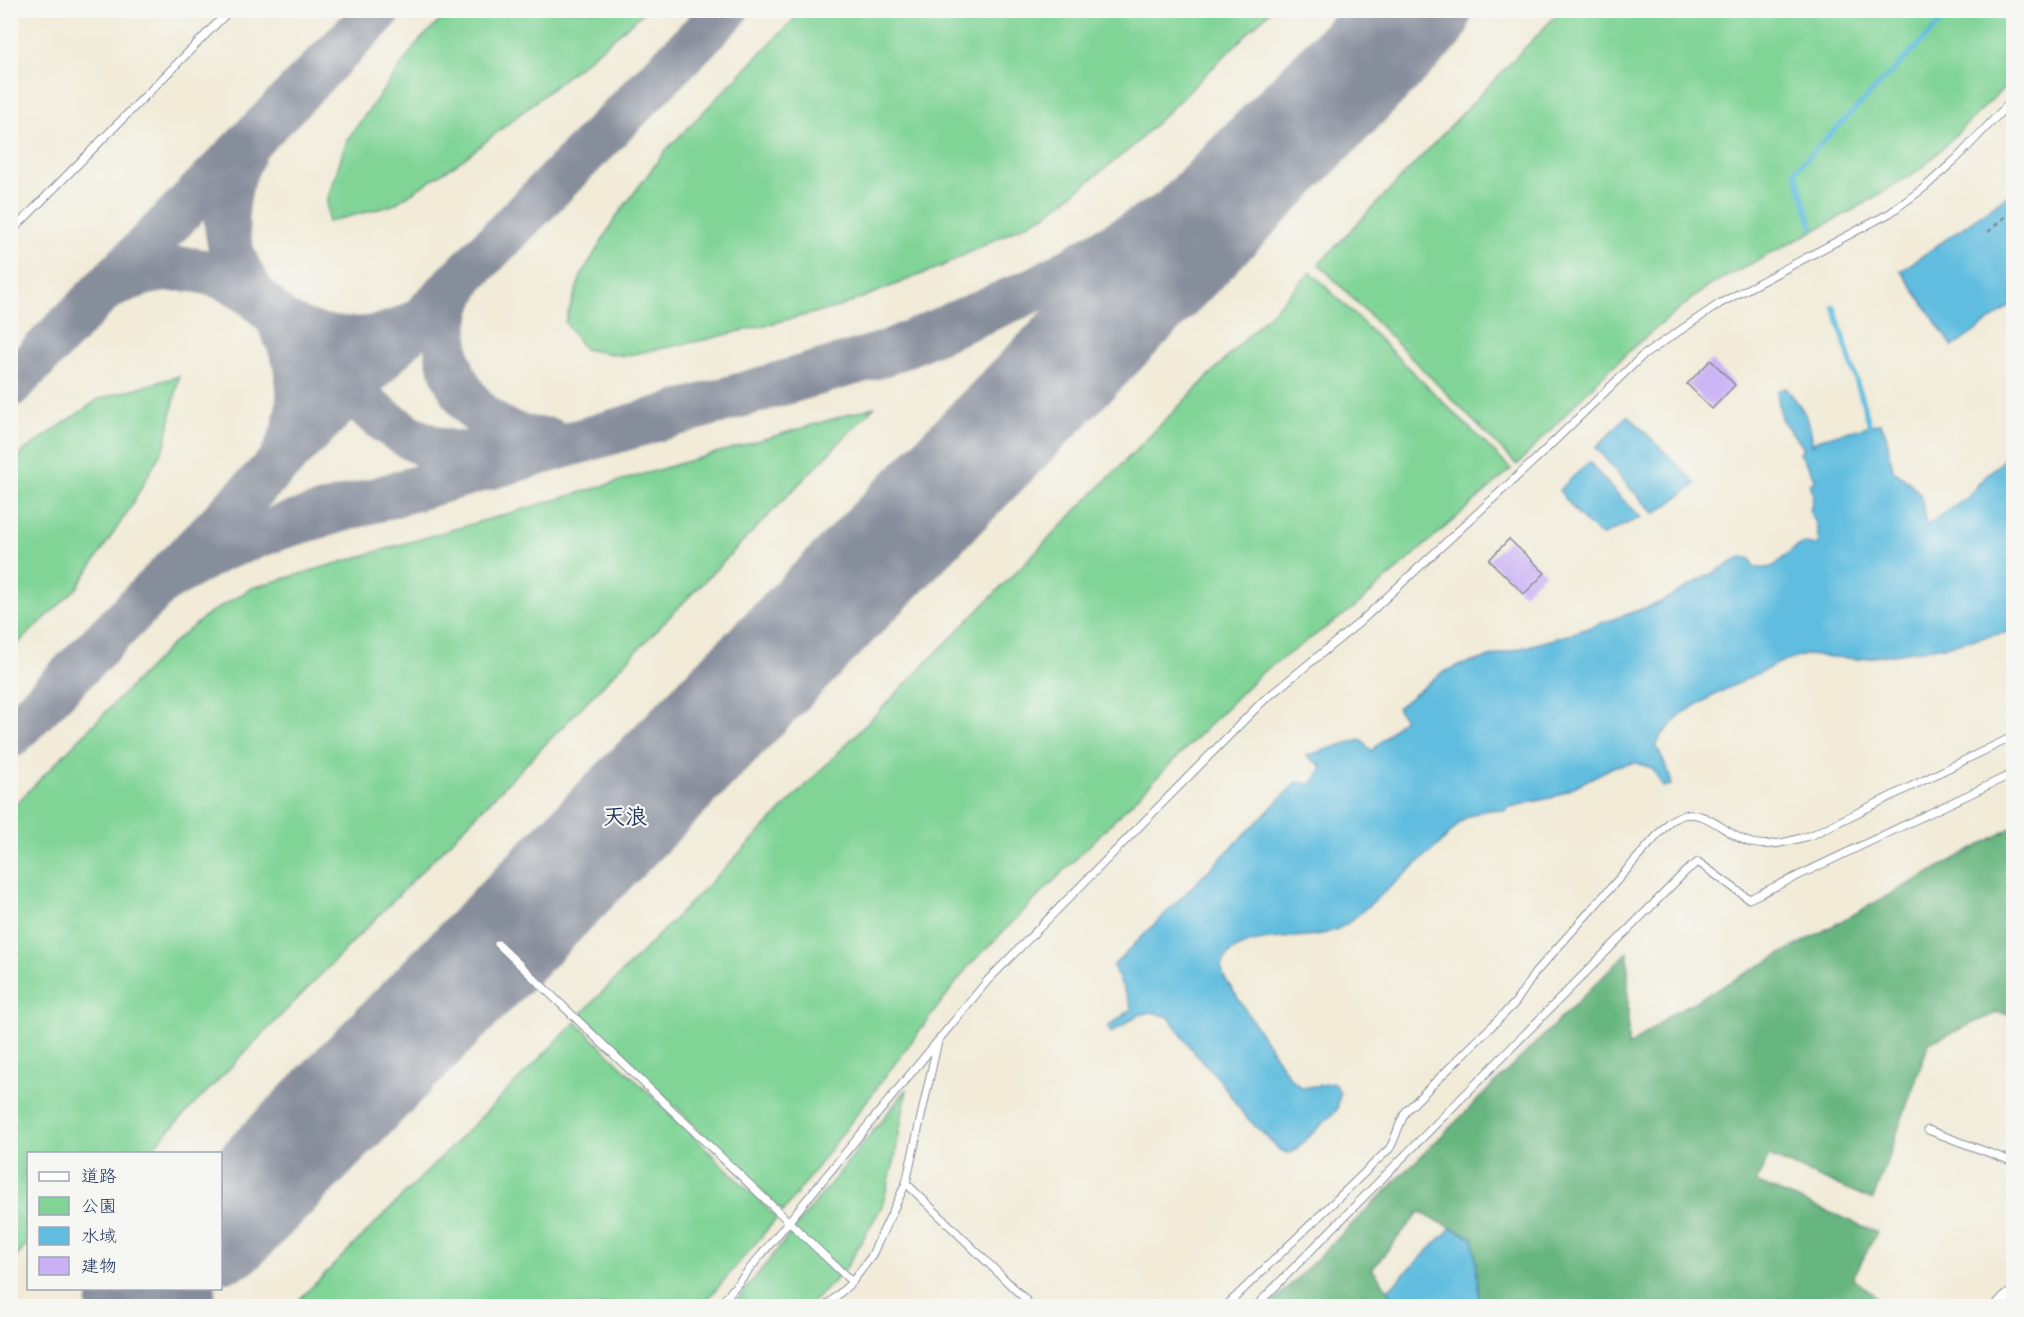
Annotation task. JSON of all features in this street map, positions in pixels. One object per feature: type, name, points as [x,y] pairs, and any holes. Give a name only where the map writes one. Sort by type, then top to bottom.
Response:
[{"type":"street","points":[[2003,1306],[2013,1298]]},
{"type":"lane","points":[[10,233],[230,10]]},
{"type":"lane","points":[[719,1306],[988,981],[1263,701],[1360,622],[1539,456],[1641,357],[1719,304],[1890,213],[1957,158],[2013,98]]},
{"type":"lane","points":[[1226,1306],[1390,1148],[1396,1137],[1400,1121],[1407,1110],[1515,1003],[1534,973],[1670,821],[1683,814],[1696,815],[1751,843],[1770,844],[1790,841],[1812,834],[2013,736]]},
{"type":"lane","points":[[1256,1306],[1698,862],[1749,899],[2013,773]]},
{"type":"lane","points":[[498,944],[852,1282]]},
{"type":"lane","points":[[826,1306],[852,1282],[871,1257],[906,1184],[938,1039]]},
{"type":"lane","points":[[1928,1130],[2013,1162]]},
{"type":"lane","points":[[906,1184],[1026,1300],[1020,1306]]},
{"type":"path","points":[[1988,232],[2013,209]]},
{"type":"green space","points":[[451,10],[645,11],[464,159],[393,205],[328,222],[327,201],[347,140],[419,41]]},
{"type":"green space","points":[[1561,10],[2013,11],[2013,79],[1922,168],[1855,209],[1707,287],[1637,344],[1598,380],[1517,465],[1319,264]]},
{"type":"green space","points":[[802,11],[1270,11],[1131,148],[1047,214],[940,267],[839,307],[708,339],[624,356],[584,349],[565,322],[581,276],[616,217],[667,149]]},
{"type":"green space","points":[[1311,272],[1511,469],[1355,607],[1260,674],[967,968],[783,1212],[581,1014]]},
{"type":"green space","points":[[179,376],[165,445],[130,508],[77,588],[11,650],[11,467],[25,450],[99,399]]},
{"type":"green space","points":[[874,407],[148,1152],[27,1152],[27,1245],[11,1262],[11,809],[174,642],[208,614],[252,588]]},
{"type":"green space","points":[[2013,827],[2013,1016],[1998,1012],[1929,1043],[1873,1200],[1769,1156],[1756,1182],[1877,1232],[1853,1278],[1887,1306],[1480,1306],[1473,1238],[1419,1212],[1372,1269],[1401,1306],[1269,1306],[1628,952],[1628,1047],[1670,1015]]},
{"type":"green space","points":[[576,1022],[777,1218],[702,1306],[293,1306]]},
{"type":"green space","points":[[907,1089],[894,1162],[882,1206],[845,1270],[809,1306],[732,1306]]},
{"type":"water","points":[[2013,192],[2013,304],[1953,347],[1901,271]]},
{"type":"water","points":[[1786,388],[1808,421],[1812,445],[1817,440],[1880,423],[1886,434],[1893,470],[1921,495],[1926,526],[1968,497],[2002,461],[2013,445],[2013,631],[1940,647],[1860,659],[1805,655],[1779,663],[1683,713],[1661,736],[1656,746],[1671,777],[1671,785],[1663,787],[1652,768],[1636,763],[1615,766],[1554,797],[1510,807],[1504,811],[1491,810],[1473,814],[1462,821],[1443,841],[1349,922],[1335,930],[1318,934],[1261,940],[1231,953],[1221,966],[1224,977],[1290,1078],[1302,1088],[1334,1083],[1340,1093],[1337,1110],[1293,1152],[1287,1153],[1280,1150],[1244,1115],[1219,1079],[1192,1050],[1169,1017],[1152,1012],[1138,1015],[1111,1033],[1108,1027],[1132,1008],[1113,966],[1297,782],[1310,784],[1318,776],[1322,766],[1306,756],[1360,739],[1372,751],[1404,718],[1397,708],[1440,674],[1458,666],[1571,634],[1659,603],[1742,557],[1751,559],[1754,567],[1767,568],[1772,567],[1805,543],[1814,546],[1819,542],[1816,523],[1810,512],[1813,496],[1810,484],[1816,480],[1800,453],[1804,448],[1781,419],[1777,391]]},
{"type":"water","points":[[1628,415],[1696,484],[1655,514],[1596,448]]},
{"type":"water","points":[[1589,462],[1641,517],[1601,536],[1578,515],[1559,490]]},
{"type":"water","points":[[1451,1228],[1473,1238],[1480,1306],[1401,1306],[1388,1290]]},
{"type":"building","points":[[1711,360],[1735,385],[1712,409],[1687,384]]},
{"type":"building","points":[[1509,539],[1545,573],[1524,594],[1489,560]]},
{"type":"waterway","points":[[1812,227],[1795,170],[1953,10]]},
{"type":"waterway","points":[[1834,307],[1870,426]]},
{"type":"taxiway","points":[[10,385],[379,10]]},
{"type":"taxiway","points":[[10,736],[726,10]]},
{"type":"taxiway","points":[[164,581],[218,550],[281,527],[884,354],[1038,288],[1164,216],[1308,121]]},
{"type":"taxiway","points":[[243,154],[229,191],[227,226],[236,262],[255,296]]},
{"type":"taxiway","points":[[112,286],[130,278],[165,270],[184,269],[219,276],[258,299],[355,396],[390,425],[436,449],[463,454],[500,453]]},
{"type":"taxiway","points":[[461,281],[449,307],[446,334],[449,361],[459,386],[474,408],[495,425],[520,436],[549,440]]},
{"type":"taxiway","points":[[285,323],[317,335],[350,340],[382,336],[414,323]]},
{"type":"taxiway","points":[[281,327],[294,359],[299,392],[295,425],[282,458]]},
{"type":"runway","points":[[222,1225],[1416,10]]},
{"type":"runway","points":[[142,1306],[158,1290]]},
{"type":"district","name":"天浪","points":[[625,816]]}]
